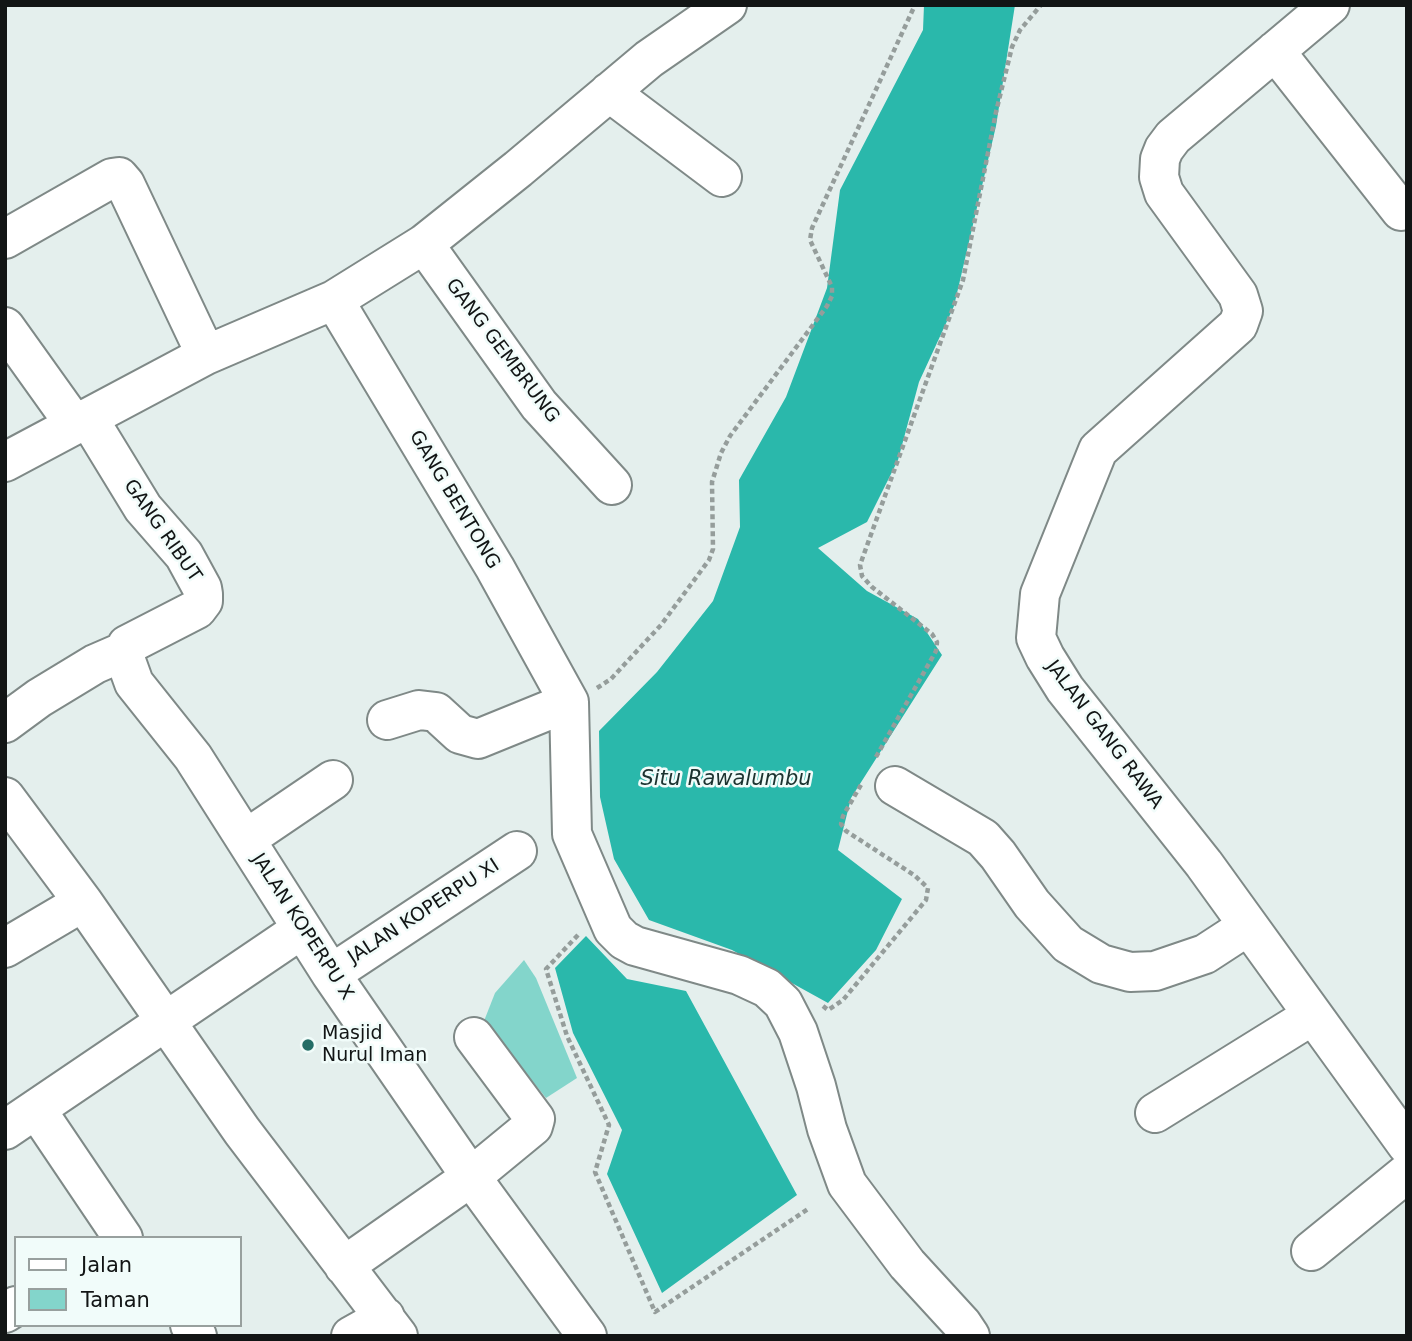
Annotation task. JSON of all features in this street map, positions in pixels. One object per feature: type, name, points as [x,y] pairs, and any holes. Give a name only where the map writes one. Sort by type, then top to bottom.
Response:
[{"type":"street","points":[[5,462],[206,355],[334,300],[424,244],[649,59],[727,5]]},
{"type":"street","name":"JALAN GANG RAWA","points":[[1330,5],[1173,137],[1164,149],[1160,159],[1159,177],[1164,193],[1238,295],[1243,311],[1238,325],[1098,450],[1040,594],[1036,638],[1066,689],[1204,864],[1407,1145]]},
{"type":"street","points":[[1275,51],[1401,211]]},
{"type":"street","points":[[609,92],[722,177]]},
{"type":"street","points":[[5,239],[118,177],[125,184],[206,355]]},
{"type":"street","name":"GANG GEMBRUNG","points":[[424,244],[539,405],[612,485]]},
{"type":"street","name":"GANG BENTONG","points":[[334,300],[495,568],[569,702]]},
{"type":"street","points":[[5,327],[81,421]]},
{"type":"street","name":"GANG RIBUT","points":[[81,421],[143,508],[184,555],[204,594],[197,609],[127,645],[125,650]]},
{"type":"street","points":[[5,723],[39,698],[95,664],[125,650]]},
{"type":"street","name":"JALAN KOPERPU X","points":[[125,650],[125,658],[134,683],[193,757],[331,974],[471,1178],[587,1336]]},
{"type":"street","points":[[387,720],[419,710],[436,712],[460,734],[478,739],[569,702],[572,834],[613,929],[635,946],[739,975],[767,988],[783,1003],[798,1032],[827,1129],[847,1184],[907,1264],[970,1336]]},
{"type":"street","points":[[876,778],[983,838],[1032,904],[1068,944],[1101,964],[1130,972],[1155,971],[1205,954],[1248,926]]},
{"type":"street","points":[[246,839],[332,780]]},
{"type":"street","points":[[5,797],[83,902],[242,1130],[392,1326],[351,1336]]},
{"type":"street","name":"JALAN KOPERPU XI","points":[[331,974],[516,851]]},
{"type":"street","points":[[5,948],[83,902]]},
{"type":"street","points":[[5,1130],[302,929]]},
{"type":"street","points":[[1155,1113],[1313,1015]]},
{"type":"street","points":[[344,1266],[471,1178],[533,1126],[535,1119],[474,1037]]},
{"type":"street","points":[[36,1109],[119,1236]]},
{"type":"street","points":[[1311,1251],[1407,1173]]},
{"type":"path","points":[[569,702],[611,679],[625,665],[661,625],[709,560],[713,549],[712,482],[721,453],[730,436],[832,296],[832,287],[810,240],[811,228],[915,5]]},
{"type":"path","points":[[822,1005],[828,1010],[843,1000],[926,900],[928,888],[914,875],[846,831],[841,824],[843,816],[876,778],[936,651],[937,642],[932,634],[872,587],[862,576],[860,565],[963,280],[996,112],[1012,47],[1020,30],[1041,5]]},
{"type":"path","points":[[613,929],[580,933],[546,969],[567,1036],[609,1125],[595,1172],[655,1312],[808,1209]]},
{"type":"green space","points":[[524,960],[536,978],[577,1078],[546,1098],[484,1021],[495,993]]},
{"type":"water","name":"Situ Rawalumbu","points":[[924,5],[1015,5],[996,126],[954,306],[919,382],[898,460],[867,522],[818,548],[867,591],[918,619],[942,655],[851,798],[838,850],[902,899],[876,950],[828,1003],[732,950],[649,920],[614,859],[600,797],[599,731],[657,672],[713,601],[740,527],[739,480],[786,397],[827,288],[840,190],[923,30]]},
{"type":"water","points":[[586,936],[627,979],[686,991],[797,1195],[662,1293],[607,1174],[622,1130],[573,1033],[555,968]]},
{"type":"place","name":"Masjid Nurul Iman","points":[[308,1045]]}]
